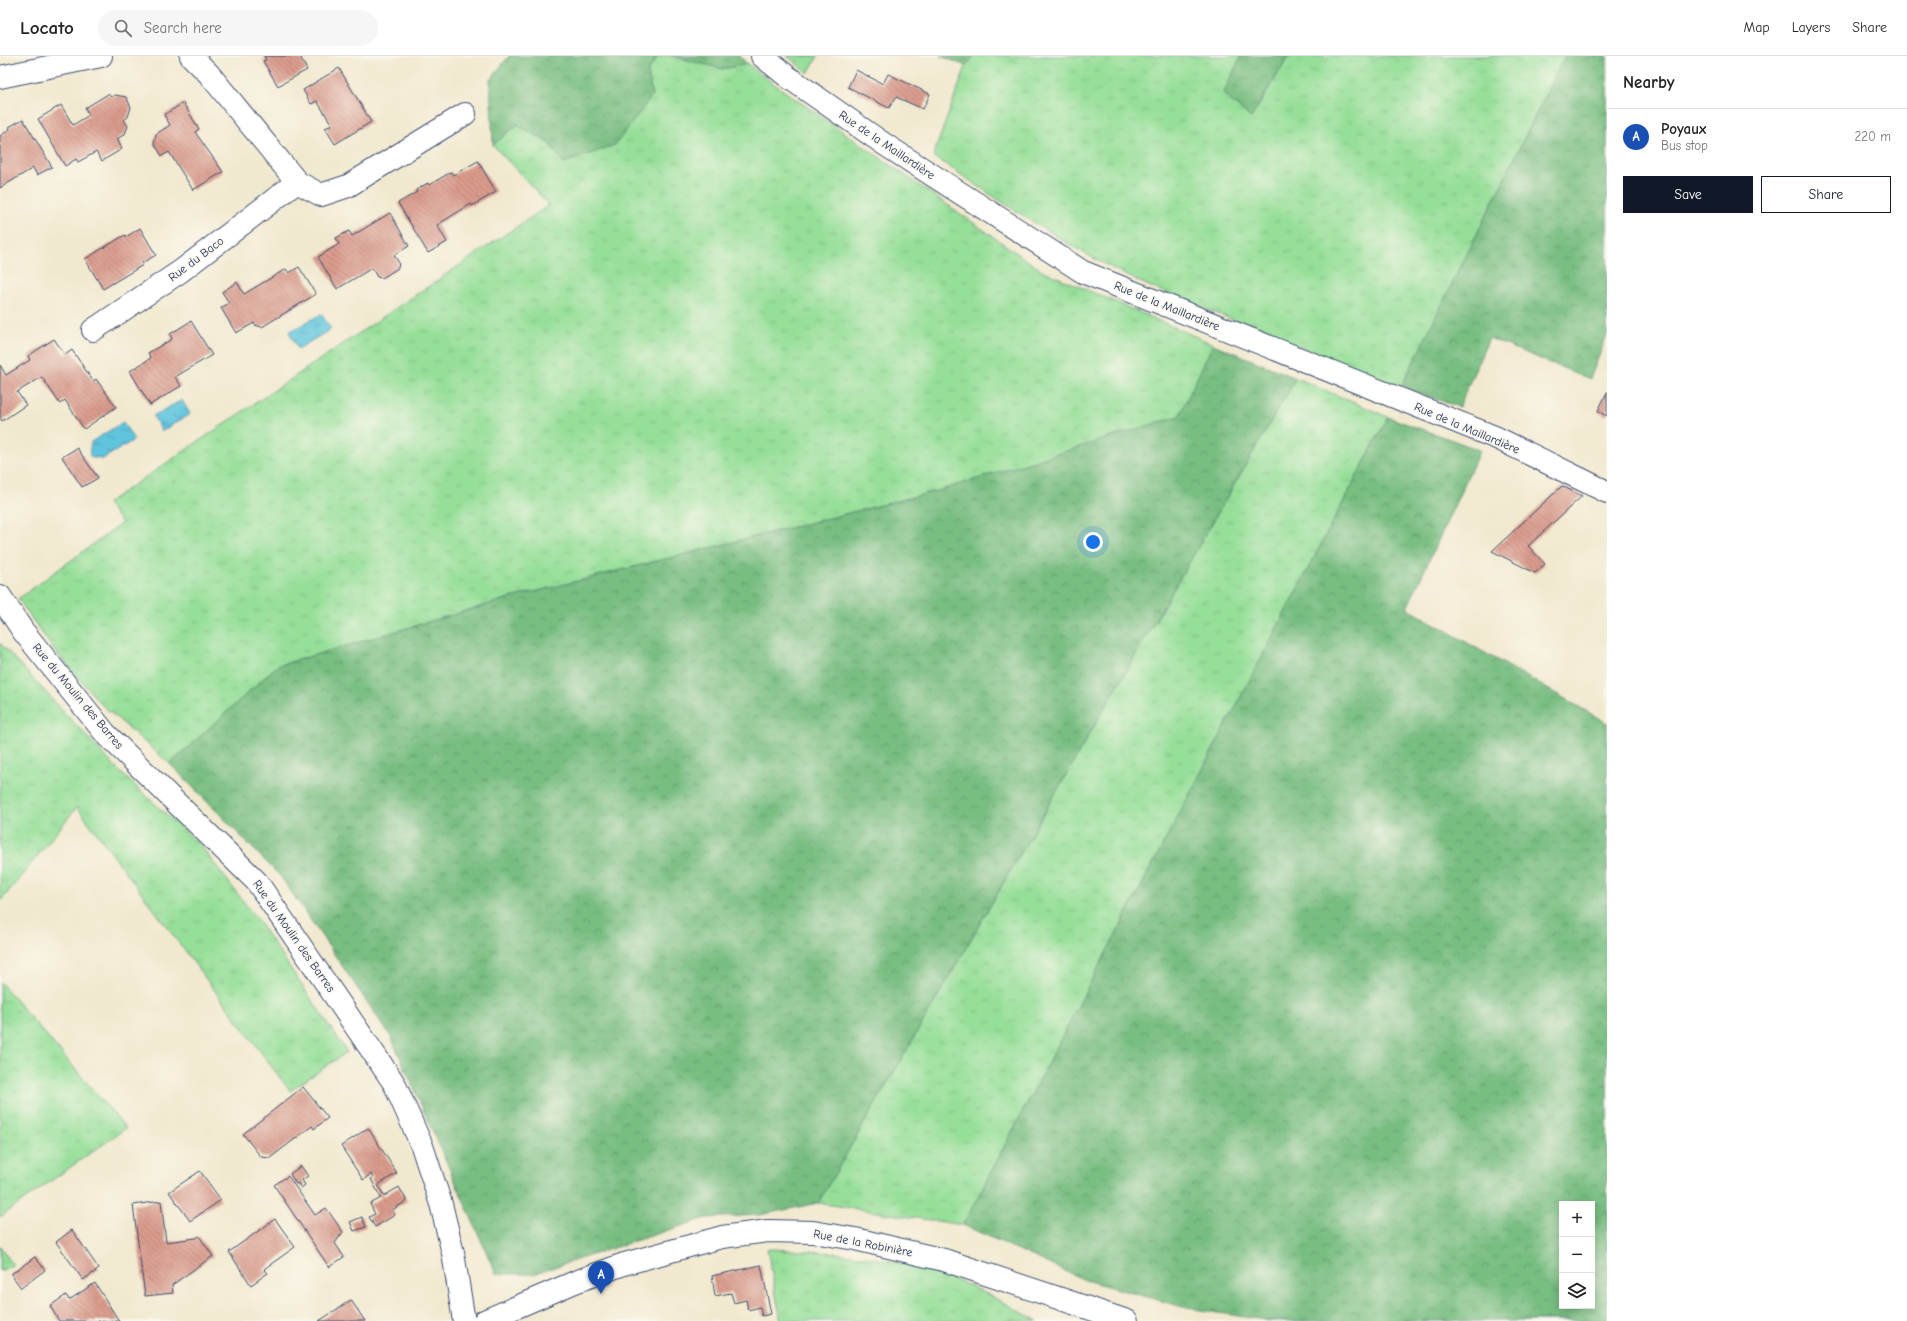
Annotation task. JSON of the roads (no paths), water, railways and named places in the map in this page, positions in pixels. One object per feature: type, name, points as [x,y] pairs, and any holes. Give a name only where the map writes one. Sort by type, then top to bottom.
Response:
[{"type":"street","points":[[0,77],[101,56]]},
{"type":"street","points":[[191,56],[209,74],[297,182],[321,195],[348,186],[465,114]]},
{"type":"street","name":"Rue de la Maillardière","points":[[762,56],[788,77],[884,144],[1083,272],[1497,438],[1607,492]]},
{"type":"street","name":"Rue du Baco","points":[[92,330],[181,271],[297,182]]},
{"type":"street","name":"Rue du Moulin des Barres","points":[[0,596],[23,631],[105,733],[257,882],[394,1083],[422,1146],[441,1204],[453,1253],[464,1321]]},
{"type":"street","name":"Rue de la Robinière","points":[[484,1321],[575,1282],[624,1264],[722,1237],[768,1231],[813,1232],[854,1239],[944,1260],[1127,1321]]},
{"type":"water","points":[[321,314],[331,329],[298,349],[289,332]]},
{"type":"water","points":[[182,400],[190,414],[162,431],[153,416]]},
{"type":"water","points":[[123,422],[134,440],[101,460],[100,457],[92,458],[90,456],[91,442]]},
{"type":"place","name":"Poyaux","points":[[601,1294]]}]
